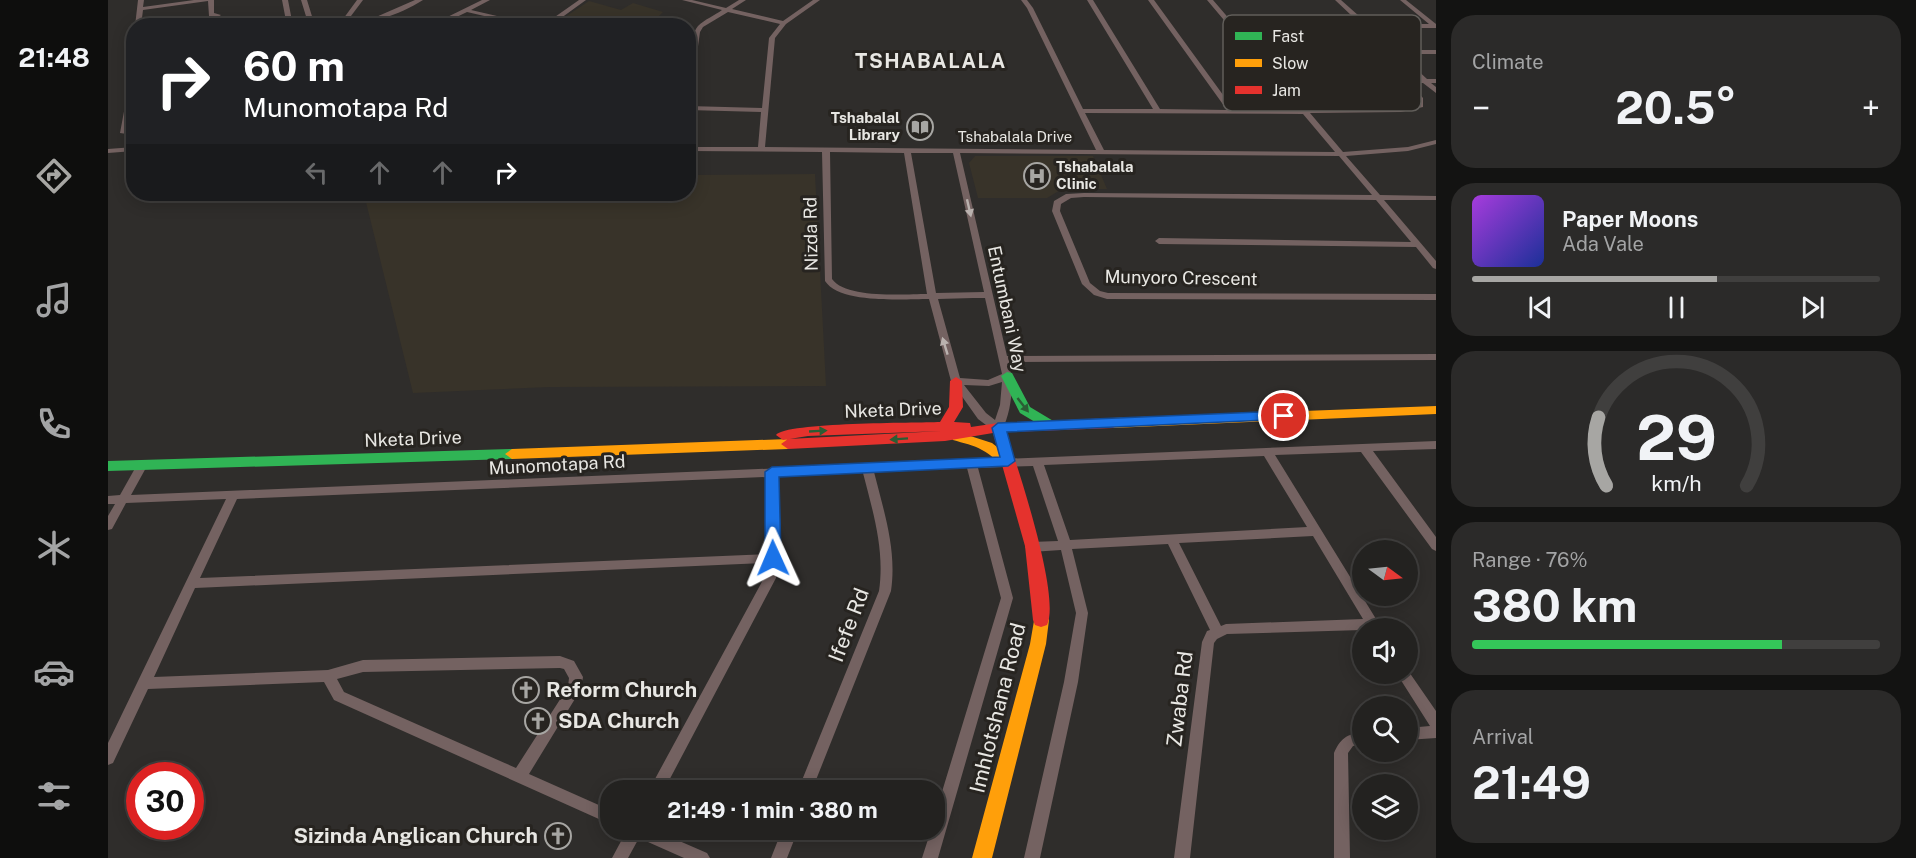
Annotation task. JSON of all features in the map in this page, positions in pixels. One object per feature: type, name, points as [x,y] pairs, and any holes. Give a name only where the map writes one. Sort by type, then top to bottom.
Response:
[{"type":"street","points":[[139,18],[141,0]]},
{"type":"street","points":[[141,9],[206,0]]},
{"type":"street","points":[[211,0],[211,15],[218,15]]},
{"type":"street","points":[[285,0],[288,18]]},
{"type":"street","points":[[304,0],[310,18]]},
{"type":"street","points":[[349,18],[360,0]]},
{"type":"street","points":[[378,18],[420,0]]},
{"type":"street","points":[[449,18],[488,0]]},
{"type":"street","points":[[556,18],[583,0]]},
{"type":"street","points":[[685,0],[784,23]]},
{"type":"street","points":[[696,39],[701,26],[742,0]]},
{"type":"street","points":[[761,149],[769,46],[775,32],[784,23],[817,0]]},
{"type":"street","points":[[1024,0],[1100,150]]},
{"type":"street","points":[[1090,0],[1157,110]]},
{"type":"street","points":[[1151,0],[1223,99]]},
{"type":"street","points":[[1210,0],[1223,15]]},
{"type":"street","points":[[1338,0],[1355,15]]},
{"type":"street","points":[[1404,0],[1435,26]]},
{"type":"street","points":[[466,10],[496,18]]},
{"type":"street","points":[[1421,76],[1436,91]]},
{"type":"street","points":[[1421,81],[1436,81]]},
{"type":"street","points":[[696,108],[763,110]]},
{"type":"street","points":[[1080,111],[1223,111]]},
{"type":"street","points":[[1232,111],[1312,111]]},
{"type":"street","points":[[1306,112],[1436,266]]},
{"type":"street","points":[[126,116],[123,131],[126,132]]},
{"type":"street","name":"Tshabalala Drive","points":[[696,149],[1100,150],[1342,154],[1408,149],[1436,142]]},
{"type":"street","points":[[108,151],[126,150]]},
{"type":"street","name":"Nizda Rd","points":[[826,150],[828,279],[831,285],[838,290],[862,294],[932,295]]},
{"type":"street","points":[[907,150],[932,295],[956,381],[956,407],[945,430],[987,446],[1008,461]]},
{"type":"street","name":"Entumbani Way","points":[[956,151],[1007,376],[1005,405],[998,428]]},
{"type":"street","name":"Munyoro Crescent","points":[[1378,198],[1076,196],[1063,198],[1057,203],[1056,211],[1086,284],[1096,293],[1107,296],[1436,297]]},
{"type":"street","points":[[1378,198],[1436,198]]},
{"type":"street","points":[[1159,241],[1418,245]]},
{"type":"street","points":[[932,295],[988,295]]},
{"type":"street","points":[[1004,359],[1436,357]]},
{"type":"street","points":[[956,381],[989,383],[1007,376],[1025,410],[1050,425]]},
{"type":"street","points":[[956,381],[982,416],[998,428]]},
{"type":"street","name":"Nketa Drive","points":[[108,466],[876,441],[945,430],[1436,410]]},
{"type":"street","name":"Imhlotshana Road","points":[[982,858],[1042,626],[1041,591],[998,428]]},
{"type":"street","name":"Munomotapa Rd","points":[[108,500],[1436,445]]},
{"type":"street","points":[[1365,449],[1436,546]]},
{"type":"street","points":[[1268,453],[1369,618]]},
{"type":"street","points":[[1032,858],[1082,622],[1081,604],[1065,544],[1037,461]]},
{"type":"street","points":[[930,858],[1007,598],[971,463]]},
{"type":"street","points":[[108,526],[142,466]]},
{"type":"street","name":"Ifefe Rd","points":[[810,780],[885,591],[889,573],[889,557],[868,469]]},
{"type":"street","points":[[661,780],[770,578],[773,558],[772,472]]},
{"type":"street","points":[[108,758],[232,496]]},
{"type":"street","points":[[1031,547],[1315,531]]},
{"type":"street","points":[[1171,538],[1218,631],[1352,627]]},
{"type":"street","points":[[190,583],[773,558]]},
{"type":"street","name":"Zwaba Rd","points":[[1182,858],[1209,642],[1218,631]]},
{"type":"street","points":[[143,683],[328,676],[363,666],[560,662],[569,665],[576,677],[574,689],[519,777]]},
{"type":"street","points":[[328,676],[339,696],[600,813]]},
{"type":"street","points":[[1411,684],[1436,723]]},
{"type":"street","points":[[1418,733],[1436,732]]},
{"type":"street","points":[[1342,858],[1341,753],[1344,744],[1352,741]]},
{"type":"street","points":[[620,858],[630,840]]},
{"type":"street","points":[[660,840],[702,858]]},
{"type":"street","points":[[778,858],[786,840]]},
{"type":"shaded area","points":[[589,1],[621,10],[633,3],[663,12],[657,18],[564,18]]},
{"type":"shaded area","name":"Tshabalala Clinic","points":[[975,156],[1093,156],[1107,189],[1062,189],[1047,198],[978,198],[969,163]]},
{"type":"shaded area","points":[[815,174],[826,386],[550,387],[413,393],[366,201],[696,201],[696,175]]},
{"type":"traffic: fast","points":[[1007,376],[1025,410],[1050,425]]},
{"type":"traffic: fast","points":[[108,466],[512,454]]},
{"type":"traffic: slow","points":[[1113,423],[1436,410]]},
{"type":"traffic: slow","points":[[958,437],[987,446],[1008,461]]},
{"type":"traffic: slow","points":[[512,454],[788,444]]},
{"type":"traffic: slow","points":[[982,858],[1038,644],[1041,620]]},
{"type":"traffic: jam","points":[[945,425],[956,407],[956,381]]},
{"type":"traffic: jam","points":[[788,444],[945,436],[998,428],[1113,423]]},
{"type":"traffic: jam","points":[[783,435],[808,431],[965,426]]},
{"type":"traffic: jam","points":[[998,428],[1027,522],[1037,571],[1041,620]]},
{"type":"place","name":"Tshabalal Library","points":[[920,127]]},
{"type":"place","name":"Tshabalala Clinic","points":[[1037,176]]},
{"type":"place","name":"Reform Church","points":[[526,690]]},
{"type":"place","name":"SDA Church","points":[[538,721]]},
{"type":"place","name":"Sizinda Anglican Church","points":[[558,836]]},
{"type":"district","name":"TSHABALALA","points":[[931,61]]},
{"type":"route","points":[[773,558],[772,472],[1008,461],[998,428],[1284,416]]}]
